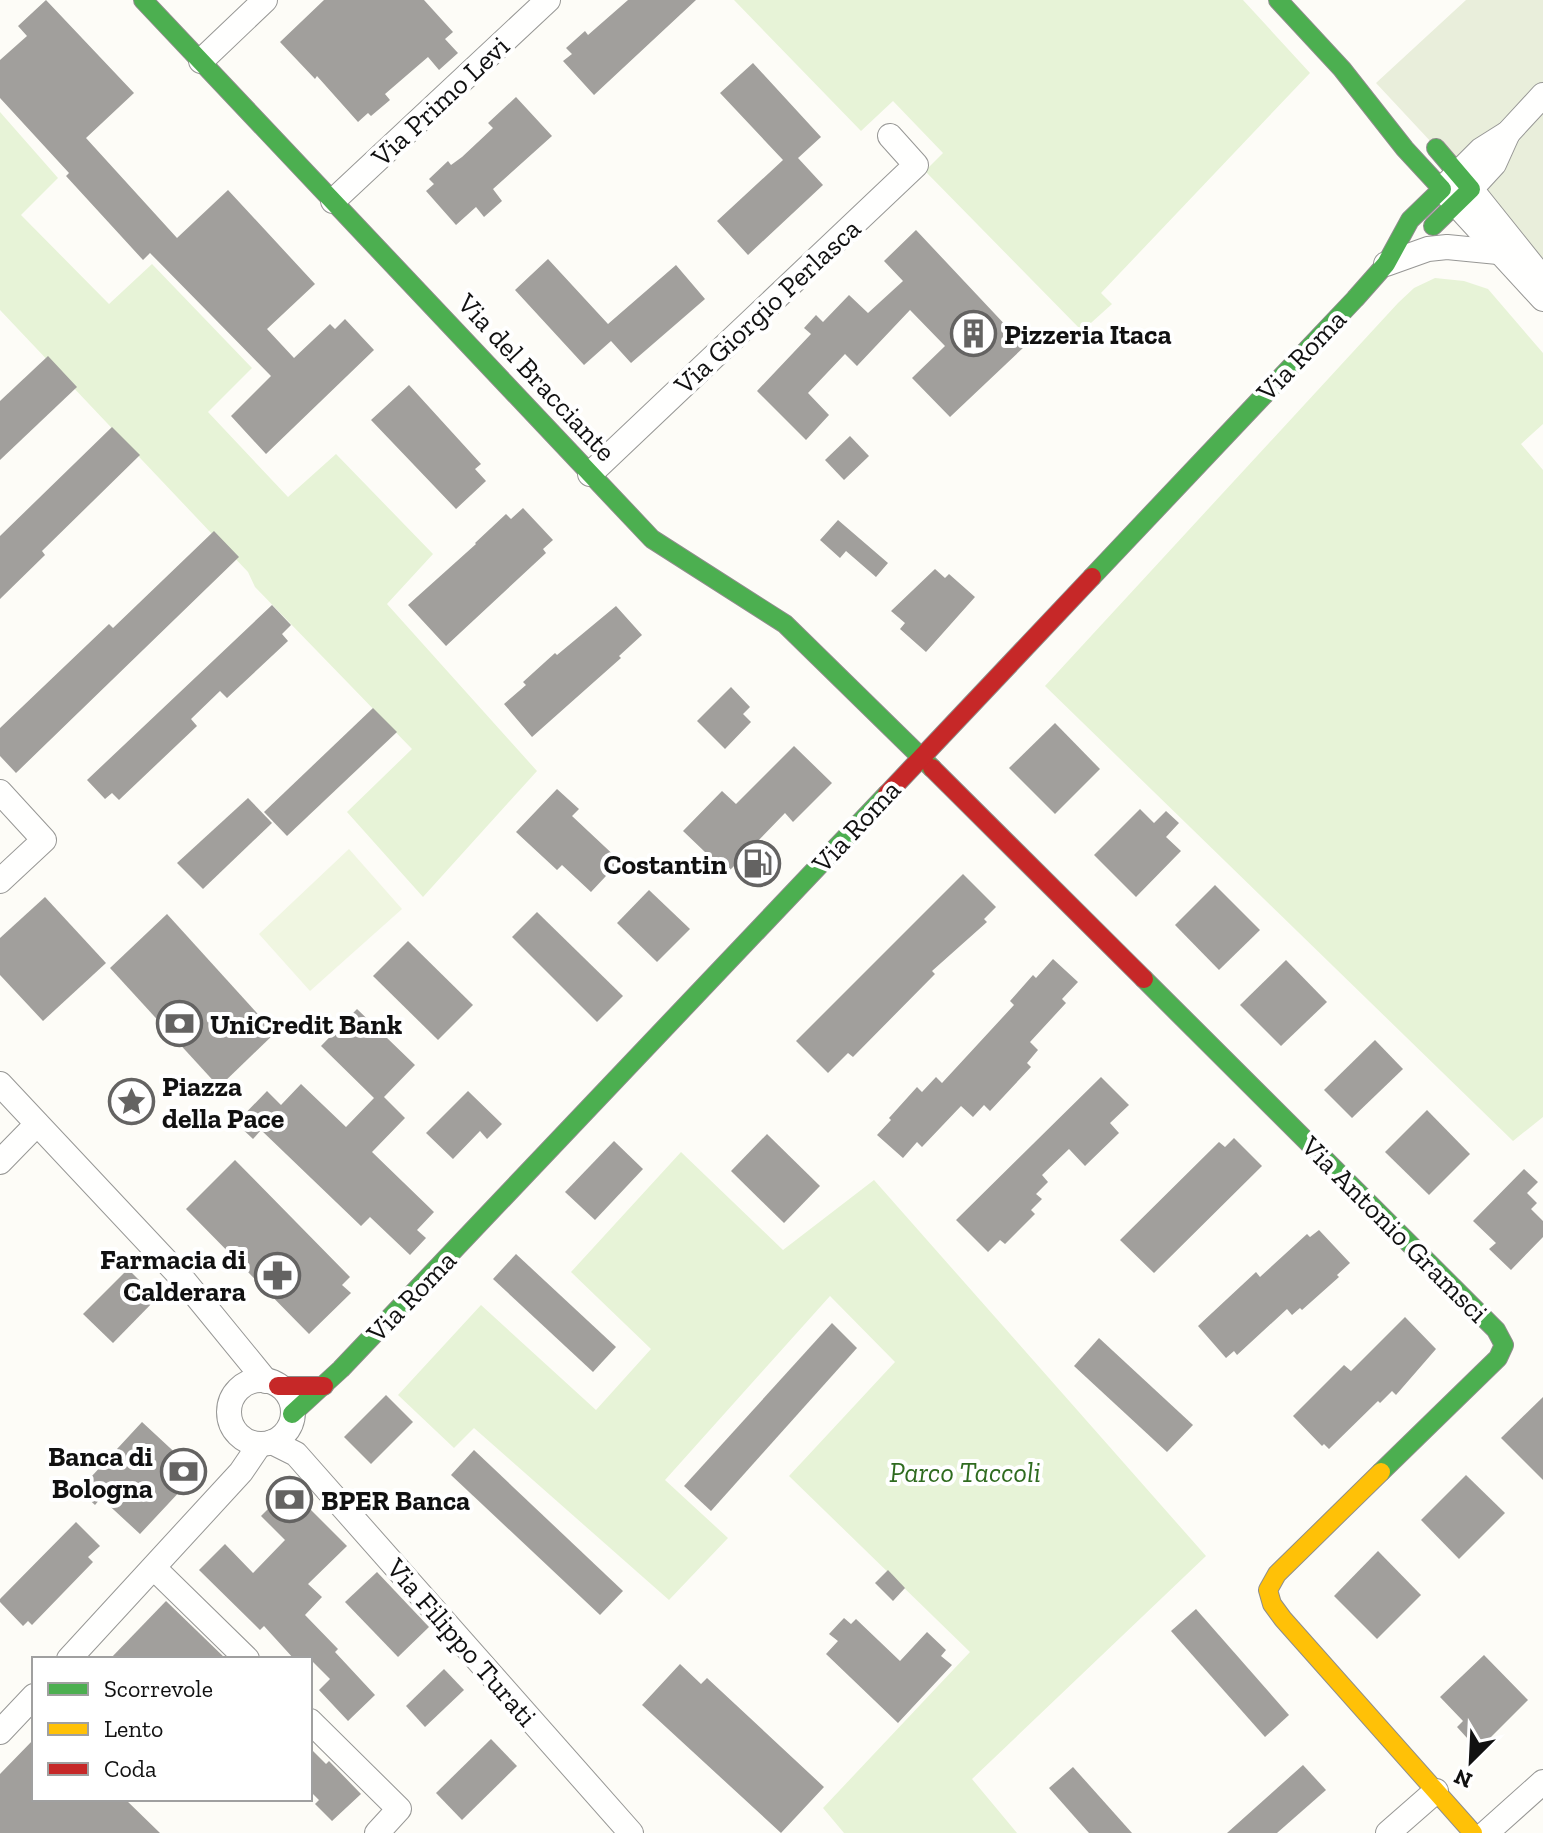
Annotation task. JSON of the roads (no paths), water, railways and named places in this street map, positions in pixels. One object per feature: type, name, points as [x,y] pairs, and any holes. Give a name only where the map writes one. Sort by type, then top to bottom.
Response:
[{"type":"street","name":"Via del Bracciante","points":[[143,0],[652,539],[783,621],[920,758]]},
{"type":"street","points":[[201,61],[265,0]]},
{"type":"street","name":"Via Primo Levi","points":[[333,201],[548,0]]},
{"type":"street","points":[[1278,0],[1342,69],[1405,149],[1457,189],[1543,279]]},
{"type":"street","points":[[1342,69],[1421,134],[1452,147],[1475,144],[1508,133]]},
{"type":"street","name":"Via Roma","points":[[71,1657],[234,1479],[281,1436],[324,1386],[1386,264],[1410,220],[1457,189],[1481,150],[1508,133],[1543,95]]},
{"type":"street","points":[[1421,134],[1498,252],[1543,299]]},
{"type":"street","name":"Via Giorgio Perlasca","points":[[590,474],[916,165],[890,136]]},
{"type":"street","name":"Via Roma","points":[[1386,264],[1428,249],[1447,247],[1498,252]]},
{"type":"street","name":"Via Antonio Gramsci","points":[[920,758],[1496,1330],[1504,1345],[1498,1358],[1277,1574],[1268,1590],[1272,1604],[1283,1619],[1473,1833]]},
{"type":"street","points":[[0,792],[44,840],[0,881]]},
{"type":"street","points":[[0,1084],[181,1277],[272,1383],[286,1393],[281,1436],[248,1441],[237,1434]]},
{"type":"street","points":[[0,1162],[37,1124]]},
{"type":"street","points":[[233,1338],[239,1369],[229,1410],[229,1419],[237,1434],[239,1456],[234,1479]]},
{"type":"street","points":[[235,1393],[249,1383],[324,1386]]},
{"type":"street","name":"Via Filippo Turati","points":[[281,1436],[631,1833]]},
{"type":"street","points":[[154,1568],[245,1657]]},
{"type":"street","points":[[0,1732],[32,1698]]},
{"type":"street","points":[[312,1723],[399,1809],[377,1833]]},
{"type":"street","points":[[1486,1833],[1543,1782]]},
{"type":"street","points":[[1388,1833],[1436,1791]]},
{"type":"place","name":"Pizzeria Itaca","points":[[973,334]]},
{"type":"place","name":"Costantin","points":[[758,864]]},
{"type":"place","name":"UniCredit Bank","points":[[179,1024]]},
{"type":"place","name":"Piazza della Pace","points":[[131,1102]]},
{"type":"place","name":"Farmacia di Calderara","points":[[277,1275]]},
{"type":"place","name":"Banca di Bologna","points":[[184,1472]]},
{"type":"place","name":"BPER Banca","points":[[290,1500]]},
{"type":"park label","name":"Parco Taccoli","points":[[965,1472]]}]
